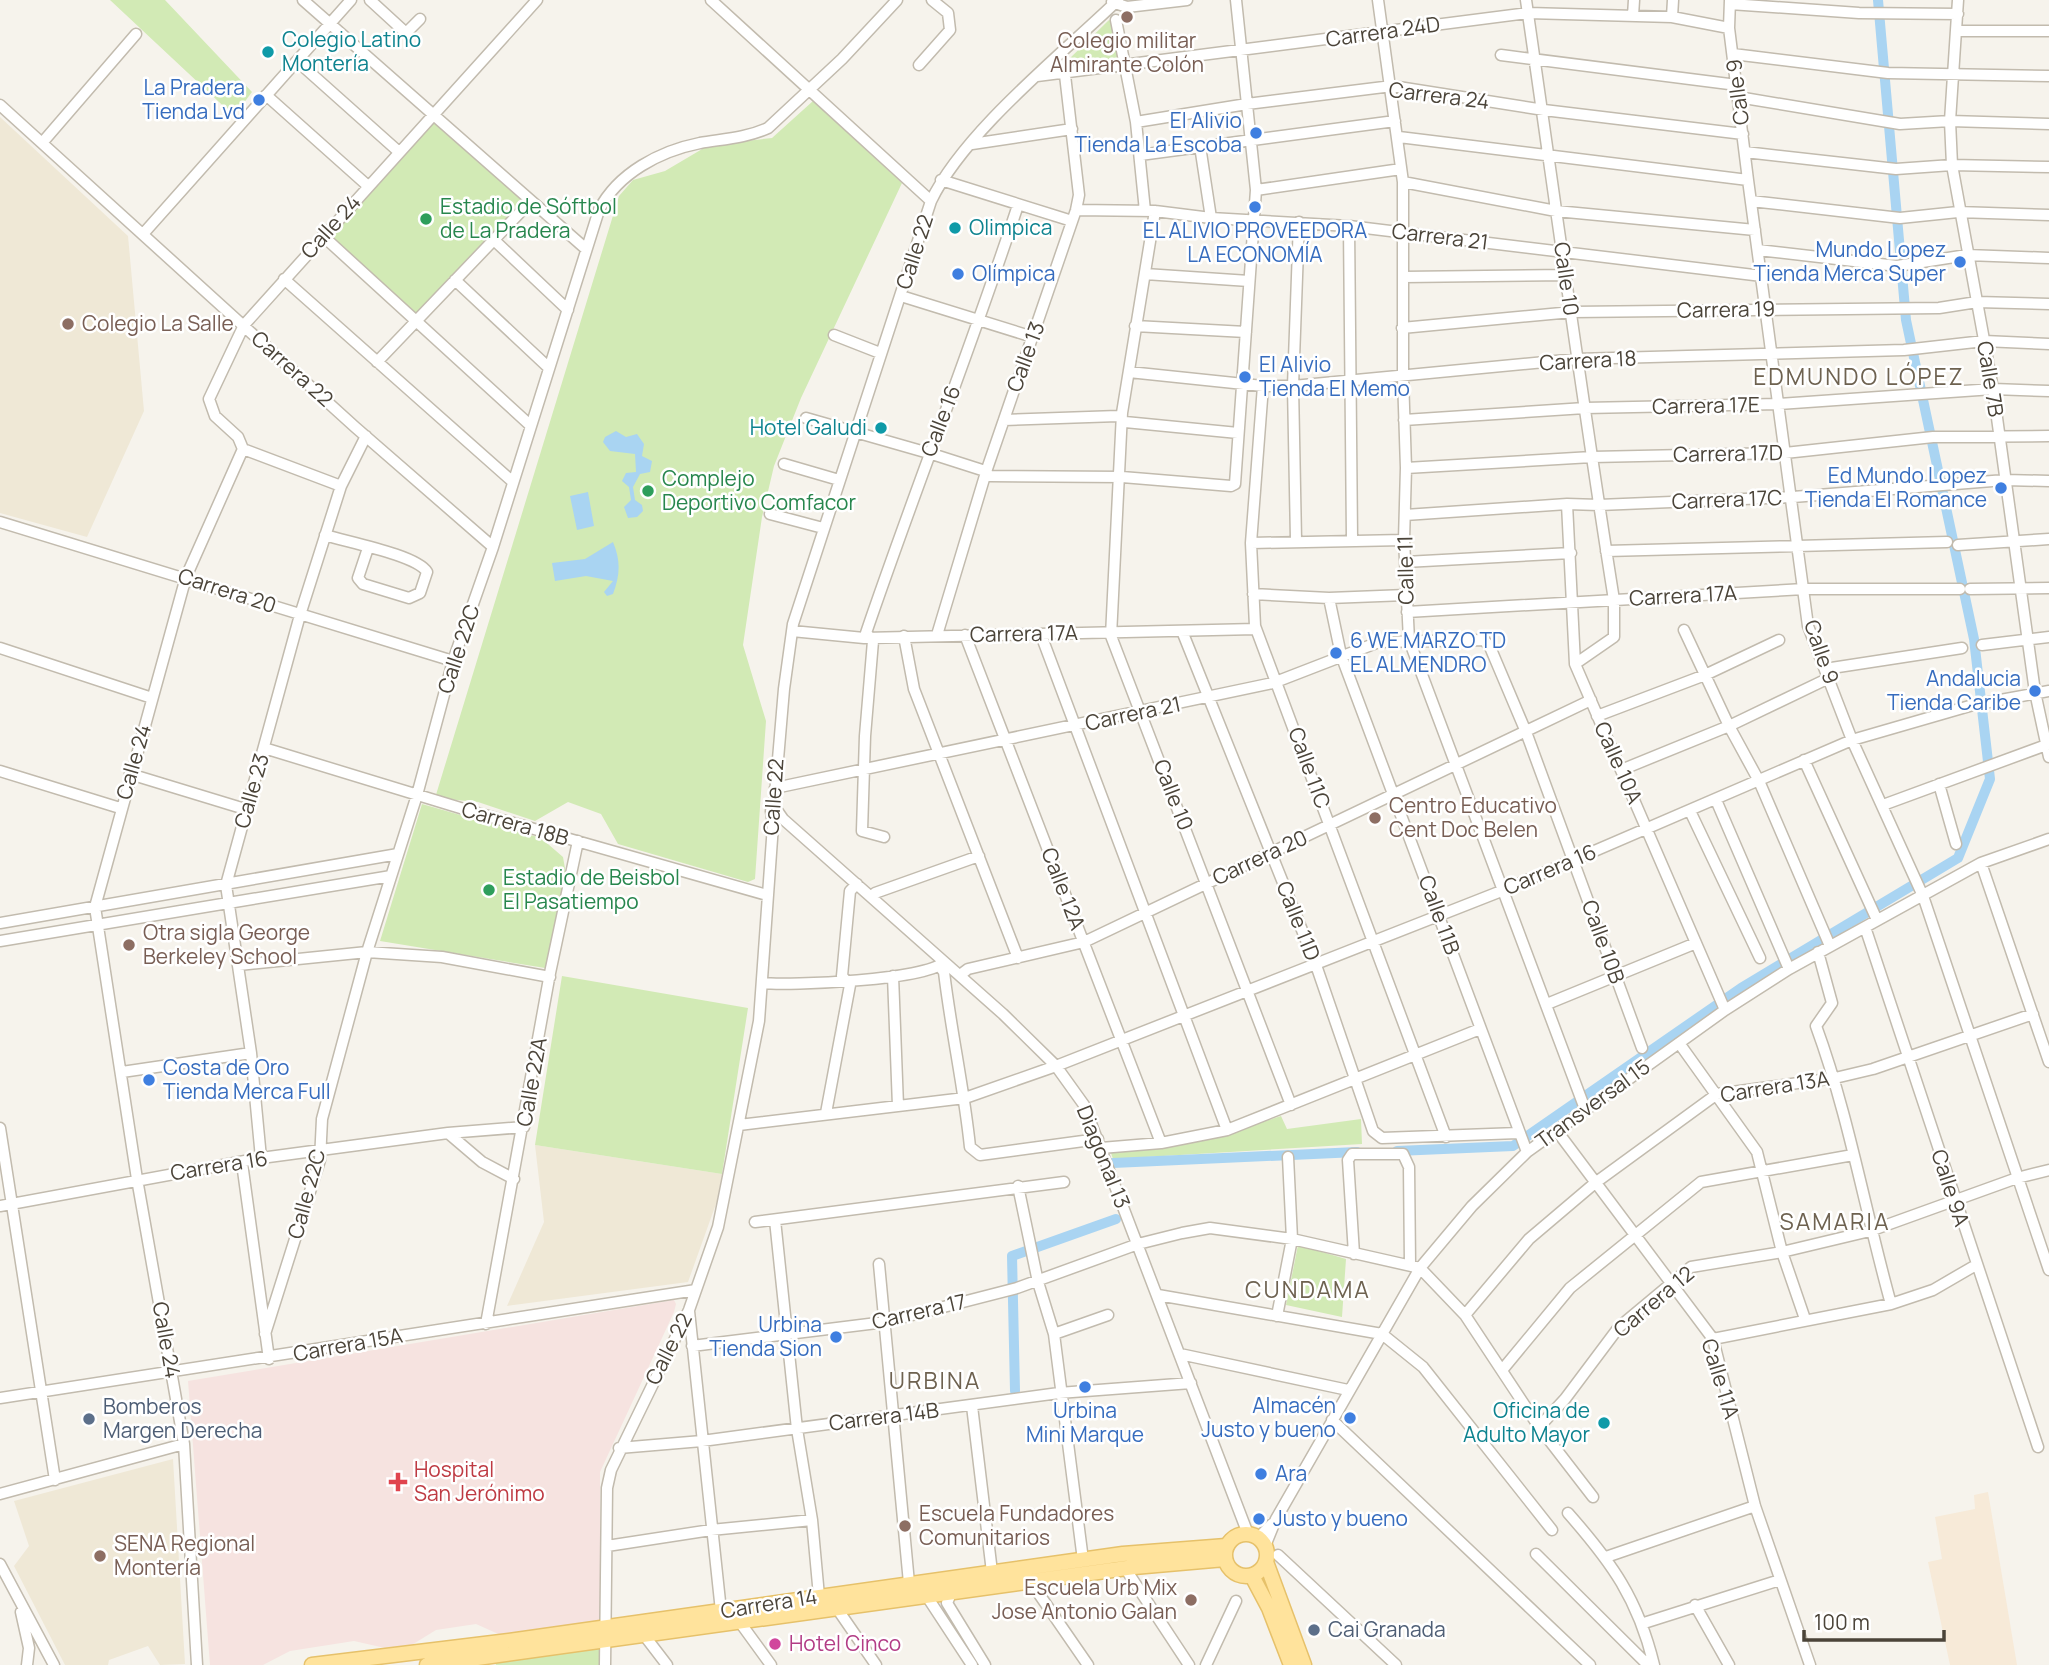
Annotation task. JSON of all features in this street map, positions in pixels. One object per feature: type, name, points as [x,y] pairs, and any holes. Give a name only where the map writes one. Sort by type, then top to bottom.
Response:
[{"type":"main road","points":[[1272,1559],[1252,1576],[1234,1573],[1225,1552],[1235,1536],[1257,1539],[1272,1559],[1304,1665]]},
{"type":"main road","name":"Carrera 14","points":[[427,1665],[490,1661],[721,1611],[909,1583],[1083,1560],[1225,1552]]},
{"type":"main road","name":"Carrera 14","points":[[312,1665],[606,1634],[644,1635],[1225,1552]]},
{"type":"main road","points":[[1252,1576],[1269,1608],[1291,1665]]},
{"type":"street","points":[[303,0],[586,249]]},
{"type":"street","points":[[143,234],[351,0]]},
{"type":"street","points":[[370,0],[406,33],[420,19]]},
{"type":"street","name":"Calle 24","points":[[197,1665],[184,1444],[137,1179],[95,906],[186,577],[243,449],[238,437],[215,416],[209,399],[244,325],[537,0]]},
{"type":"street","points":[[711,0],[931,201]]},
{"type":"street","points":[[809,89],[897,0]]},
{"type":"street","points":[[919,65],[950,30],[948,13],[932,0]]},
{"type":"street","points":[[1114,1],[1127,7],[1186,0]]},
{"type":"street","points":[[806,418],[928,453],[990,476],[1119,477],[1231,486],[1234,484],[1237,480],[1240,383],[1256,190],[1236,0]]},
{"type":"street","name":"Calle 11","points":[[1378,0],[1392,86],[1403,182],[1405,277],[1402,328],[1406,468],[1404,540],[1409,640],[1582,1102]]},
{"type":"street","name":"Calle 10","points":[[1526,0],[1567,275],[1576,359],[1614,600],[1614,637],[1575,664]]},
{"type":"street","points":[[1633,16],[1634,0]]},
{"type":"street","points":[[1672,18],[1673,0]]},
{"type":"street","name":"Calle 7B","points":[[1958,0],[1950,121],[1952,165],[1958,212],[1993,389],[2035,692],[2049,757]]},
{"type":"street","name":"Calle 22","points":[[774,806],[792,631],[823,528],[931,201],[941,180],[972,144],[1114,1]]},
{"type":"street","points":[[1730,2],[1811,4],[1877,13],[1958,14]]},
{"type":"street","name":"Calle 9","points":[[1730,2],[1729,28],[1742,134],[1793,497],[1808,625],[1852,740],[1921,892],[2049,1270]]},
{"type":"street","name":"Carrera 24D","points":[[1037,76],[1065,75],[1528,13],[1672,18],[1729,28]]},
{"type":"street","name":"Calle 10","points":[[1116,20],[1150,211],[1145,274],[1122,419],[1111,632],[1291,1105]]},
{"type":"street","points":[[1957,31],[2049,31]]},
{"type":"street","points":[[42,143],[136,34]]},
{"type":"street","points":[[1733,54],[1884,72],[2049,76]]},
{"type":"street","points":[[1501,55],[1737,85]]},
{"type":"street","points":[[297,61],[400,152]]},
{"type":"street","name":"Calle 13","points":[[937,635],[986,473],[1079,195],[1065,75]]},
{"type":"street","name":"Carrera 24","points":[[1136,122],[1247,104],[1392,86],[1544,110],[1742,134]]},
{"type":"street","name":"Calle 22C","points":[[265,1334],[321,1150],[322,1119],[367,952],[417,795],[453,661],[493,547],[603,202],[626,176],[662,156],[696,144],[753,135],[768,128],[809,89]]},
{"type":"street","points":[[266,95],[368,186]]},
{"type":"street","points":[[1738,97],[1891,122],[2049,124]]},
{"type":"street","name":"Carrera 22","points":[[0,105],[366,436],[493,547]]},
{"type":"street","points":[[1140,155],[1395,121]]},
{"type":"street","points":[[972,144],[1072,129]]},
{"type":"street","points":[[1399,137],[1748,180]]},
{"type":"street","points":[[1200,146],[1211,218]]},
{"type":"street","points":[[1745,152],[1892,169],[1952,165],[2049,167]]},
{"type":"street","points":[[1256,190],[1401,169]]},
{"type":"street","points":[[941,180],[1018,205],[1074,216]]},
{"type":"street","points":[[1403,182],[1556,211],[1755,230]]},
{"type":"street","points":[[1751,201],[1897,218],[1958,212],[2049,215]]},
{"type":"street","points":[[377,362],[530,202]]},
{"type":"street","name":"Calle 16","points":[[884,837],[862,831],[873,641],[866,633],[928,453],[979,323],[1018,205]]},
{"type":"street","name":"Carrera 21","points":[[1074,216],[1150,211],[1255,222],[1349,226],[1762,276]]},
{"type":"street","points":[[1296,540],[1293,386],[1298,222]]},
{"type":"street","points":[[1349,226],[1352,539]]},
{"type":"street","points":[[323,236],[414,322],[531,426]]},
{"type":"street","points":[[494,240],[568,310]]},
{"type":"street","points":[[1758,250],[1902,266],[1967,255],[2049,258]]},
{"type":"street","points":[[1145,274],[1249,281]]},
{"type":"street","points":[[1405,277],[1567,275]]},
{"type":"street","points":[[284,279],[513,482]]},
{"type":"street","points":[[455,280],[549,368]]},
{"type":"street","points":[[901,296],[979,323],[1032,337]]},
{"type":"street","name":"Carrera 19","points":[[1402,328],[1572,312],[1939,308],[1977,302],[2049,304]]},
{"type":"street","points":[[1135,326],[1246,332]]},
{"type":"street","points":[[834,335],[880,352]]},
{"type":"street","name":"Carrera 18","points":[[1129,372],[1263,386],[1293,386],[1350,383],[1576,359],[1910,349],[1984,341],[2049,344]]},
{"type":"street","name":"Calle 11C","points":[[1263,386],[1251,543],[1256,629],[1446,1137]]},
{"type":"street","name":"Carrera 17E","points":[[1404,420],[1585,408],[1779,404],[1993,389],[2049,391]]},
{"type":"street","points":[[1004,420],[1118,416],[1152,425],[1238,433]]},
{"type":"street","name":"Carrera 17D","points":[[1406,468],[1592,457],[1785,453],[1929,437],[1998,434],[2049,436]]},
{"type":"street","name":"Calle 23","points":[[261,1158],[240,965],[226,886],[300,615],[341,485],[366,436]]},
{"type":"street","points":[[243,449],[341,485]]},
{"type":"street","points":[[784,464],[839,480]]},
{"type":"street","name":"Carrera 17C","points":[[1405,515],[1567,503],[1599,505],[1793,497],[2005,480],[2049,481]]},
{"type":"street","name":"Calle 10A","points":[[1567,503],[1575,664],[1723,1005]]},
{"type":"street","points":[[769,514],[823,528]]},
{"type":"street","name":"Carrera 20","points":[[0,522],[453,661]]},
{"type":"street","points":[[325,535],[368,548],[424,566],[427,572],[426,583],[420,593],[409,598],[363,584],[358,578],[368,548]]},
{"type":"street","points":[[1606,551],[1953,544],[2049,539]]},
{"type":"street","points":[[1251,543],[1296,540],[1404,540]]},
{"type":"street","points":[[1405,562],[1571,553]]},
{"type":"street","name":"Carrera 17A","points":[[1407,612],[1804,589],[2049,587]]},
{"type":"street","points":[[1254,594],[1329,598],[1406,595]]},
{"type":"street","name":"Calle 11B","points":[[1329,598],[1341,655],[1395,792],[1522,1142]]},
{"type":"street","name":"Carrera 17A","points":[[792,631],[841,638],[1256,629]]},
{"type":"street","points":[[1684,630],[1728,726],[1759,781],[1828,940]]},
{"type":"street","name":"Calle 11D","points":[[1182,631],[1316,965],[1373,1131],[1377,1135],[1446,1137]]},
{"type":"street","name":"Calle 12A","points":[[965,635],[1161,1143]]},
{"type":"street","points":[[1041,635],[1227,1130]]},
{"type":"street","points":[[904,636],[911,661],[914,690],[1018,958]]},
{"type":"street","points":[[1982,645],[2049,637]]},
{"type":"street","points":[[1597,716],[1704,675],[1779,640]]},
{"type":"street","name":"Carrera 21","points":[[775,788],[1007,741],[1277,681],[1378,642],[1488,642]]},
{"type":"street","name":"Calle 10B","points":[[1488,642],[1526,732],[1642,1048]]},
{"type":"street","points":[[0,648],[152,698]]},
{"type":"street","points":[[1621,769],[1728,726],[1827,673],[1962,648]]},
{"type":"street","name":"Carrera 16","points":[[1056,1066],[1504,890],[1852,740],[1973,705],[2049,691]]},
{"type":"street","name":"Carrera 20","points":[[960,975],[968,969],[1084,942],[1591,701]]},
{"type":"street","points":[[1883,805],[2047,745]]},
{"type":"street","name":"Carrera 18B","points":[[264,748],[417,795],[767,895]]},
{"type":"street","points":[[1804,760],[1873,912]]},
{"type":"street","points":[[0,771],[120,808]]},
{"type":"street","points":[[130,774],[245,809]]},
{"type":"street","points":[[1939,785],[1956,844]]},
{"type":"street","points":[[1716,800],[1786,964]]},
{"type":"street","name":"Diagonal 13","points":[[774,806],[778,822],[857,884],[942,964],[960,975],[1056,1066],[1084,1105],[1191,1384],[1257,1539]]},
{"type":"street","points":[[1690,811],[1760,958]]},
{"type":"street","name":"Calle 22","points":[[605,1665],[607,1488],[619,1448],[689,1310],[718,1227],[759,1021],[767,895],[778,822]]},
{"type":"street","name":"Transversal 15","points":[[1257,1539],[1276,1519],[1382,1334],[1415,1266],[1472,1206],[1522,1142],[1557,1130],[1582,1102],[1679,1042],[1723,1005],[1786,964],[1818,952],[1828,940],[1865,927],[1873,912],[1981,863],[2049,839]]},
{"type":"street","name":"Calle 22A","points":[[486,1324],[578,841]]},
{"type":"street","points":[[0,923],[226,886],[398,854]]},
{"type":"street","points":[[872,897],[875,893],[979,856]]},
{"type":"street","points":[[1981,863],[2049,1062]]},
{"type":"street","points":[[0,941],[391,876]]},
{"type":"street","points":[[826,1113],[850,985],[842,976],[850,891],[857,884]]},
{"type":"street","name":"Calle 9A","points":[[1865,927],[2038,1447]]},
{"type":"street","points":[[1547,1004],[1696,943]]},
{"type":"street","points":[[240,965],[367,952],[442,957],[550,977]]},
{"type":"street","points":[[1818,952],[1832,1003],[1816,1026],[1835,1078],[1870,1231],[1891,1304]]},
{"type":"street","points":[[761,983],[893,976],[942,964],[951,1029],[965,1098],[970,1147],[980,1155],[1100,1144],[1161,1143],[1227,1130],[1357,1081],[1480,1029]]},
{"type":"street","points":[[893,976],[898,1106]]},
{"type":"street","name":"Carrera 13A","points":[[1465,1315],[1529,1239],[1595,1183],[1717,1094],[1835,1078],[1873,1069],[1970,1033],[2033,1014]]},
{"type":"street","points":[[1679,1042],[1757,1152],[1782,1252],[1805,1319]]},
{"type":"street","points":[[122,1072],[251,1053]]},
{"type":"street","points":[[739,1125],[965,1098],[1056,1066]]},
{"type":"street","name":"Carrera 16","points":[[6,1205],[261,1158],[448,1133],[524,1127]]},
{"type":"street","points":[[0,1128],[6,1205],[55,1480]]},
{"type":"street","name":"Calle 11A","points":[[1557,1130],[1713,1339],[1755,1506],[1810,1665]]},
{"type":"street","points":[[448,1133],[482,1161],[514,1179]]},
{"type":"street","points":[[1446,1137],[1522,1142]]},
{"type":"street","points":[[1354,1254],[1350,1157],[1403,1154],[1409,1167],[1415,1266],[1465,1315],[1539,1427],[1594,1497]]},
{"type":"street","points":[[1503,1369],[1570,1288],[1701,1182],[1853,1155]]},
{"type":"street","points":[[1276,1316],[1292,1239],[1288,1157]]},
{"type":"street","points":[[242,1163],[268,1359]]},
{"type":"street","name":"Carrera 12","points":[[1539,1427],[1565,1399],[1619,1327],[1697,1265],[1782,1252],[1870,1231],[2017,1178],[2049,1170]]},
{"type":"street","points":[[755,1222],[1064,1182]]},
{"type":"street","points":[[1018,1186],[1029,1245],[1054,1334],[1059,1393],[1083,1560]]},
{"type":"street","points":[[775,1220],[797,1429],[812,1520],[819,1597]]},
{"type":"street","name":"Carrera 17","points":[[692,1346],[885,1322],[1038,1282],[1138,1244],[1210,1228],[1292,1239],[1415,1266]]},
{"type":"street","points":[[879,1264],[909,1583]]},
{"type":"street","points":[[1713,1339],[1891,1304],[1933,1290],[1976,1265]]},
{"type":"street","name":"Carrera 15A","points":[[0,1398],[171,1370],[268,1359],[696,1290]]},
{"type":"street","points":[[1158,1295],[1382,1334],[1423,1367],[1552,1530]]},
{"type":"street","points":[[689,1310],[721,1611]]},
{"type":"street","points":[[1054,1334],[1108,1315]]},
{"type":"street","points":[[1180,1353],[1348,1390]]},
{"type":"street","name":"Carrera 14B","points":[[619,1448],[702,1441],[1059,1393],[1191,1384]]},
{"type":"street","points":[[972,1406],[992,1572]]},
{"type":"street","points":[[1332,1420],[1590,1665]]},
{"type":"street","points":[[0,1494],[184,1444]]},
{"type":"street","points":[[1606,1557],[1755,1506]]},
{"type":"street","points":[[1568,1513],[1606,1557],[1644,1623],[1654,1665]]},
{"type":"street","points":[[607,1546],[711,1530],[812,1520]]},
{"type":"street","points":[[1536,1554],[1648,1665]]},
{"type":"street","points":[[1272,1559],[1396,1665]]},
{"type":"street","points":[[0,1564],[54,1665]]},
{"type":"street","points":[[1125,1568],[1187,1664]]},
{"type":"street","points":[[1644,1623],[1780,1580]]},
{"type":"street","points":[[1030,1581],[1088,1665]]},
{"type":"street","points":[[15,1589],[29,1648],[27,1665]]},
{"type":"street","points":[[952,1591],[947,1603],[985,1665]]},
{"type":"street","points":[[926,1595],[972,1665]]},
{"type":"street","points":[[1206,1665],[1236,1601]]},
{"type":"street","points":[[1695,1605],[1728,1665]]},
{"type":"street","points":[[836,1607],[876,1665]]},
{"type":"street","points":[[739,1621],[771,1665]]},
{"type":"street","points":[[644,1635],[667,1665]]},
{"type":"shaded area","name":"Colegio La Salle","points":[[0,117],[128,236],[144,411],[87,537],[0,513]]},
{"type":"shaded area","points":[[535,1145],[722,1174],[717,1201],[688,1282],[507,1306],[544,1222]]},
{"type":"shaded area","name":"Hospital San Jerónimo","points":[[674,1300],[674,1312],[600,1472],[600,1624],[505,1637],[476,1624],[436,1630],[410,1646],[385,1648],[354,1641],[290,1651],[263,1665],[210,1665],[188,1381]]},
{"type":"shaded area","name":"SENA Regional Montería","points":[[173,1459],[185,1664],[160,1665],[148,1646],[109,1660],[108,1665],[65,1665],[14,1566],[29,1546],[14,1501]]},
{"type":"shaded area","points":[[1988,1492],[2017,1665],[1950,1665],[1928,1562],[1942,1559],[1935,1517],[1975,1509],[1974,1495]]},
{"type":"green space","points":[[110,0],[165,0],[252,92],[234,116]]},
{"type":"green space","points":[[1109,20],[1114,23],[1119,60],[1067,68],[1067,61]]},
{"type":"green space","name":"Complejo Deportivo Comfacor","points":[[813,101],[902,183],[801,398],[774,466],[762,517],[743,645],[766,721],[755,879],[748,882],[618,844],[601,814],[568,802],[535,821],[478,802],[435,798],[619,196],[633,180],[665,171],[709,145],[772,138]]},
{"type":"green space","name":"Estadio de Sóftbol de La Pradera","points":[[432,116],[530,202],[413,322],[323,236]]},
{"type":"green space","points":[[422,804],[541,838],[563,857],[566,874],[545,968],[380,941]]},
{"type":"green space","points":[[562,976],[748,1008],[722,1174],[535,1145]]},
{"type":"green space","points":[[1281,1116],[1287,1129],[1361,1119],[1362,1144],[1113,1159],[1111,1153],[1197,1139]]},
{"type":"green space","points":[[1298,1245],[1346,1259],[1342,1317],[1286,1305]]},
{"type":"green space","points":[[600,1648],[599,1665],[496,1665],[495,1662]]},
{"type":"water","points":[[616,431],[626,437],[637,434],[644,444],[642,456],[652,461],[650,472],[640,474],[633,487],[635,500],[642,505],[643,511],[637,517],[628,518],[624,507],[631,500],[629,487],[622,481],[626,473],[636,472],[635,454],[610,451],[603,442],[605,437]]},
{"type":"water","points":[[588,492],[594,526],[577,530],[570,496]]},
{"type":"water","points":[[613,542],[619,568],[613,594],[607,596],[604,592],[613,581],[586,576],[555,581],[552,563],[585,559]]},
{"type":"waterway","points":[[1397,1151],[1513,1146],[1741,988],[1958,858],[1990,779],[1974,639],[1906,320],[1878,0]]},
{"type":"waterway","points":[[1113,1163],[1357,1152]]},
{"type":"waterway","points":[[1015,1391],[1012,1256],[1116,1219]]},
{"type":"place","name":"Colegio militar Almirante Colón","points":[[1127,17]]},
{"type":"place","name":"Colegio Latino Montería","points":[[268,52]]},
{"type":"place","name":"La Pradera Tienda Lvd","points":[[259,100]]},
{"type":"place","name":"El Alivio Tienda La Escoba","points":[[1256,133]]},
{"type":"place","name":"EL ALIVIO PROVEEDORA LA ECONOMÍA","points":[[1255,207]]},
{"type":"place","name":"Estadio de Sóftbol de La Pradera","points":[[426,219]]},
{"type":"place","name":"Olimpica","points":[[955,228]]},
{"type":"place","name":"Mundo Lopez Tienda Merca Super","points":[[1960,262]]},
{"type":"place","name":"Olímpica","points":[[958,274]]},
{"type":"place","name":"Colegio La Salle","points":[[68,324]]},
{"type":"place","name":"El Alivio Tienda El Memo","points":[[1245,377]]},
{"type":"place","name":"Hotel Galudi","points":[[881,428]]},
{"type":"place","name":"Ed Mundo Lopez Tienda El Romance","points":[[2001,488]]},
{"type":"place","name":"Complejo Deportivo Comfacor","points":[[648,491]]},
{"type":"place","name":"6 WE MARZO TD EL ALMENDRO","points":[[1336,653]]},
{"type":"place","name":"Andalucia Tienda Caribe","points":[[2035,691]]},
{"type":"place","name":"Centro Educativo Cent Doc Belen","points":[[1375,818]]},
{"type":"place","name":"Estadio de Beisbol El Pasatiempo","points":[[489,890]]},
{"type":"place","name":"Otra sigla George Berkeley School","points":[[129,945]]},
{"type":"place","name":"Costa de Oro Tienda Merca Full","points":[[149,1080]]},
{"type":"place","name":"Urbina Tienda Sion","points":[[836,1337]]},
{"type":"place","name":"Urbina Mini Marque","points":[[1085,1387]]},
{"type":"place","name":"Almacén Justo y bueno","points":[[1350,1418]]},
{"type":"place","name":"Bomberos Margen Derecha","points":[[89,1419]]},
{"type":"place","name":"Oficina de Adulto Mayor","points":[[1604,1423]]},
{"type":"place","name":"Ara","points":[[1261,1474]]},
{"type":"place","name":"Hospital San Jerónimo","points":[[398,1482]]},
{"type":"place","name":"Justo y bueno","points":[[1259,1519]]},
{"type":"place","name":"Escuela Fundadores Comunitarios","points":[[905,1526]]},
{"type":"place","name":"SENA Regional Montería","points":[[100,1556]]},
{"type":"place","name":"Escuela Urb Mix Jose Antonio Galan","points":[[1191,1600]]},
{"type":"place","name":"Cai Granada","points":[[1314,1630]]},
{"type":"place","name":"Hotel Cinco","points":[[775,1644]]},
{"type":"district","name":"EDMUNDO LÓPEZ","points":[[1859,377]]},
{"type":"district","name":"SAMARIA","points":[[1835,1222]]},
{"type":"district","name":"CUNDAMA","points":[[1308,1290]]},
{"type":"district","name":"URBINA","points":[[935,1381]]}]
